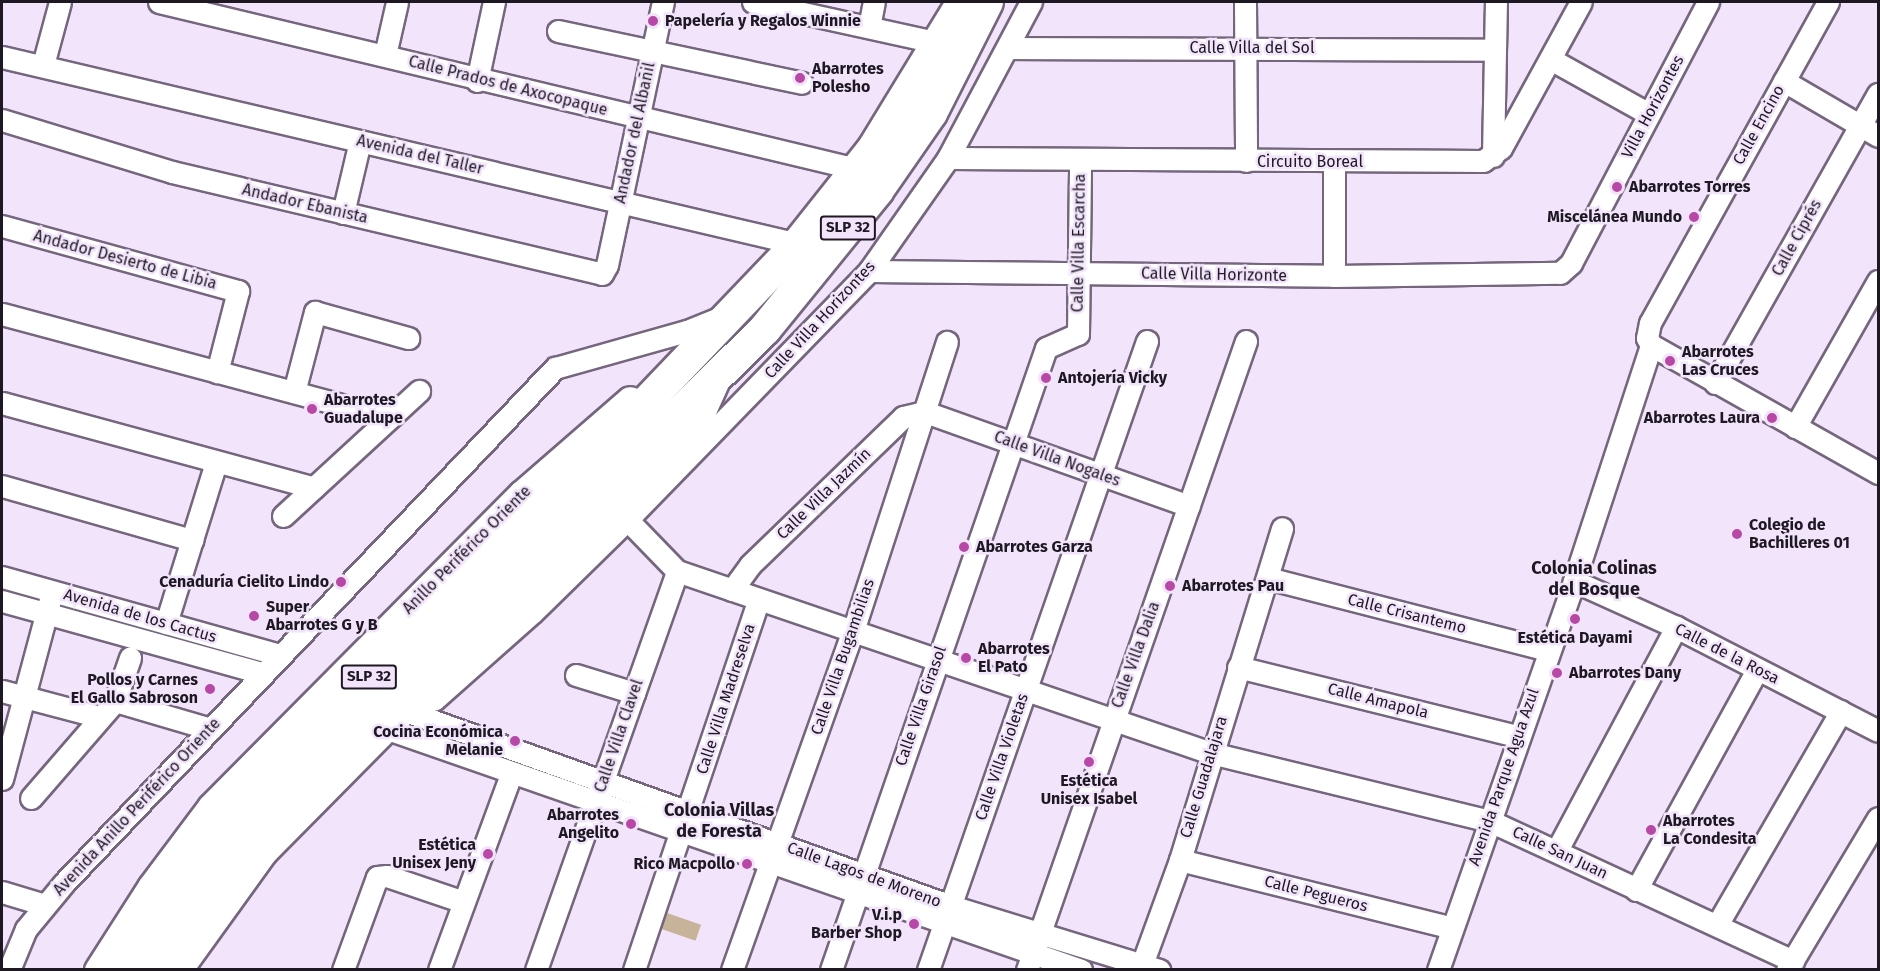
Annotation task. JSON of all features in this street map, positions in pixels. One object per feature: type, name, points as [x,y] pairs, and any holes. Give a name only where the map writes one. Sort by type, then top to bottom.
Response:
[{"type":"highway","name":"Anillo Periférico Oriente","points":[[123,969],[163,903],[224,825],[737,311],[798,244],[857,169],[940,43],[963,2]]},
{"type":"highway","name":"SLP 32","points":[[155,969],[186,918],[247,839],[485,602],[765,329],[877,190],[931,113],[987,2]]},
{"type":"highway","points":[[470,643],[485,602]]},
{"type":"main road","name":"Anillo Periférico Oriente","points":[[98,969],[151,887],[211,807],[522,494],[670,365],[700,347]]},
{"type":"main road","points":[[178,969],[263,852],[470,643],[622,513],[697,422],[717,378]]},
{"type":"street","points":[[43,65],[60,2]]},
{"type":"street","name":"Calle Prados de Axocopaque","points":[[159,2],[385,55],[477,81],[857,169]]},
{"type":"street","points":[[385,55],[397,2]]},
{"type":"street","points":[[477,81],[494,2]]},
{"type":"street","name":"Andador del Albañil","points":[[607,265],[663,2]]},
{"type":"street","points":[[753,2],[940,43]]},
{"type":"street","points":[[869,27],[874,2]]},
{"type":"street","name":"Calle Villa Horizontes","points":[[394,719],[435,699],[532,613],[622,513],[869,271],[948,158],[1010,48],[1031,2]]},
{"type":"street","points":[[1245,2],[1246,161]]},
{"type":"street","points":[[1493,156],[1496,2]]},
{"type":"street","points":[[1493,156],[1501,148],[1552,60],[1581,2]]},
{"type":"street","name":"Villa Horizontes","points":[[1560,273],[1571,263],[1708,2]]},
{"type":"street","name":"Calle Encino","points":[[1651,345],[1647,338],[1650,323],[1828,2]]},
{"type":"street","points":[[558,31],[802,83]]},
{"type":"street","name":"Calle Villa del Sol","points":[[1010,48],[1246,47],[1495,50]]},
{"type":"street","name":"Avenida del Taller","points":[[2,57],[798,244]]},
{"type":"street","points":[[1552,60],[1649,114]]},
{"type":"street","points":[[1784,81],[1869,131]]},
{"type":"street","name":"Calle Ciprés","points":[[1715,383],[1869,131],[1878,94]]},
{"type":"street","name":"Andador Ebanista","points":[[2,120],[172,172],[343,213],[602,274],[607,265]]},
{"type":"street","points":[[343,213],[360,141]]},
{"type":"street","name":"Circuito Boreal","points":[[948,158],[1080,162],[1334,162],[1483,161],[1493,156]]},
{"type":"street","name":"Calle Villa Escarcha","points":[[1011,442],[1046,348],[1078,334],[1080,162]]},
{"type":"street","points":[[1334,162],[1334,276]]},
{"type":"street","name":"Andador Desierto de Libia","points":[[2,226],[238,291],[217,372]]},
{"type":"street","name":"Calle Villa Horizonte","points":[[869,271],[1334,276],[1560,273]]},
{"type":"street","points":[[1795,427],[1878,281]]},
{"type":"street","name":"Anillo Periférico Oriente","points":[[279,655],[555,368],[687,331],[737,311]]},
{"type":"street","points":[[294,393],[315,312],[408,338]]},
{"type":"street","points":[[2,314],[390,418]]},
{"type":"street","name":"Calle Villa Violetas","points":[[928,969],[1147,341]]},
{"type":"street","name":"Calle Villa Dalia","points":[[1033,953],[1112,719],[1246,341]]},
{"type":"street","name":"Calle Villa Bugambilias","points":[[732,969],[853,631],[947,342]]},
{"type":"street","points":[[1651,345],[1715,383],[1878,472]]},
{"type":"street","name":"Avenida Parque Agua Azul","points":[[1438,969],[1517,736],[1574,581],[1651,345]]},
{"type":"street","points":[[283,516],[419,391]]},
{"type":"street","points":[[2,403],[314,488]]},
{"type":"street","name":"Calle Villa Nogales","points":[[925,412],[1189,506]]},
{"type":"street","name":"Calle Villa Jazmín","points":[[732,590],[750,566],[903,417],[925,412]]},
{"type":"street","name":"Calle Villa Girasol","points":[[831,969],[1011,442]]},
{"type":"street","points":[[166,623],[216,462]]},
{"type":"street","points":[[2,486],[192,540]]},
{"type":"street","points":[[622,513],[677,571]]},
{"type":"street","name":"Calle Guadalajara","points":[[1147,968],[1211,753],[1282,528]]},
{"type":"street","name":"Calle San Juan","points":[[677,571],[1211,753],[1490,821],[1557,850],[1636,890],[1717,925],[1790,965]]},
{"type":"street","name":"Calle Villa Clavel","points":[[536,969],[677,571]]},
{"type":"street","name":"Avenida de los Cactus","points":[[2,578],[279,655]]},
{"type":"street","name":"Calle Crisantemo","points":[[1265,584],[1275,580],[1548,650]]},
{"type":"street","name":"Calle de la Rosa","points":[[1574,581],[1676,627],[1878,732]]},
{"type":"street","points":[[2,779],[52,591]]},
{"type":"street","name":"Calle Villa Madreselva","points":[[634,969],[690,812],[759,599]]},
{"type":"street","name":"Avenida de los Cactus","points":[[2,601],[261,673]]},
{"type":"street","points":[[1557,850],[1676,627]]},
{"type":"street","name":"Avenida Anillo Periférico Oriente","points":[[9,969],[26,929],[45,904],[279,655]]},
{"type":"street","points":[[31,798],[115,701],[130,658]]},
{"type":"street","name":"Calle Amapola","points":[[1238,667],[1517,736]]},
{"type":"street","points":[[1636,890],[1757,670]]},
{"type":"street","points":[[576,675],[634,693]]},
{"type":"street","points":[[2,691],[100,717]]},
{"type":"street","points":[[115,701],[211,729]]},
{"type":"street","points":[[1717,925],[1841,711]]},
{"type":"street","name":"Calle Lagos de Moreno","points":[[394,719],[511,774],[857,894],[948,916]]},
{"type":"street","name":"Calle Lagos de Moreno","points":[[394,719],[603,781],[864,874],[948,916],[1033,953],[1081,969]]},
{"type":"street","points":[[439,969],[511,774]]},
{"type":"street","points":[[1790,965],[1878,818]]},
{"type":"street","name":"Calle Pegueros","points":[[1180,860],[1452,928]]},
{"type":"street","points":[[343,969],[377,877],[387,876],[464,902]]},
{"type":"street","points":[[2,892],[45,904]]},
{"type":"street","name":"Calle Lagos de Moreno","points":[[1033,953],[1147,968]]},
{"type":"building","points":[[667,913],[701,925],[696,941],[661,929]]},
{"type":"place","name":"Papelería y Regalos Winnie","points":[[653,21]]},
{"type":"place","name":"Abarrotes Polesho","points":[[800,78]]},
{"type":"place","name":"Abarrotes Torres","points":[[1617,187]]},
{"type":"place","name":"Miscelánea Mundo","points":[[1694,217]]},
{"type":"place","name":"Abarrotes Las Cruces","points":[[1670,361]]},
{"type":"place","name":"Antojería Vicky","points":[[1046,378]]},
{"type":"place","name":"Abarrotes Guadalupe","points":[[312,409]]},
{"type":"place","name":"Abarrotes Laura","points":[[1772,418]]},
{"type":"place","name":"Colegio de Bachilleres 01","points":[[1737,534]]},
{"type":"place","name":"Abarrotes Garza","points":[[964,547]]},
{"type":"place","name":"Cenaduría Cielito Lindo","points":[[341,582]]},
{"type":"place","name":"Abarrotes Pau","points":[[1170,586]]},
{"type":"place","name":"Super Abarrotes G y B","points":[[254,616]]},
{"type":"place","name":"Estética Dayami","points":[[1575,619]]},
{"type":"place","name":"Abarrotes El Pato","points":[[966,658]]},
{"type":"place","name":"Abarrotes Dany","points":[[1557,673]]},
{"type":"place","name":"Pollos y Carnes El Gallo Sabroson","points":[[210,689]]},
{"type":"place","name":"Cocina Económica Melanie","points":[[515,741]]},
{"type":"place","name":"Estética Unisex Isabel","points":[[1089,762]]},
{"type":"place","name":"Abarrotes Angelito","points":[[631,824]]},
{"type":"place","name":"Abarrotes La Condesita","points":[[1651,830]]},
{"type":"place","name":"Estética Unisex Jeny","points":[[488,854]]},
{"type":"place","name":"Rico Macpollo","points":[[747,864]]},
{"type":"place","name":"V.i.p Barber Shop","points":[[914,924]]},
{"type":"district","name":"Colonia Colinas del Bosque","points":[[1594,579]]},
{"type":"district","name":"Colonia Villas de Foresta","points":[[719,821]]}]
